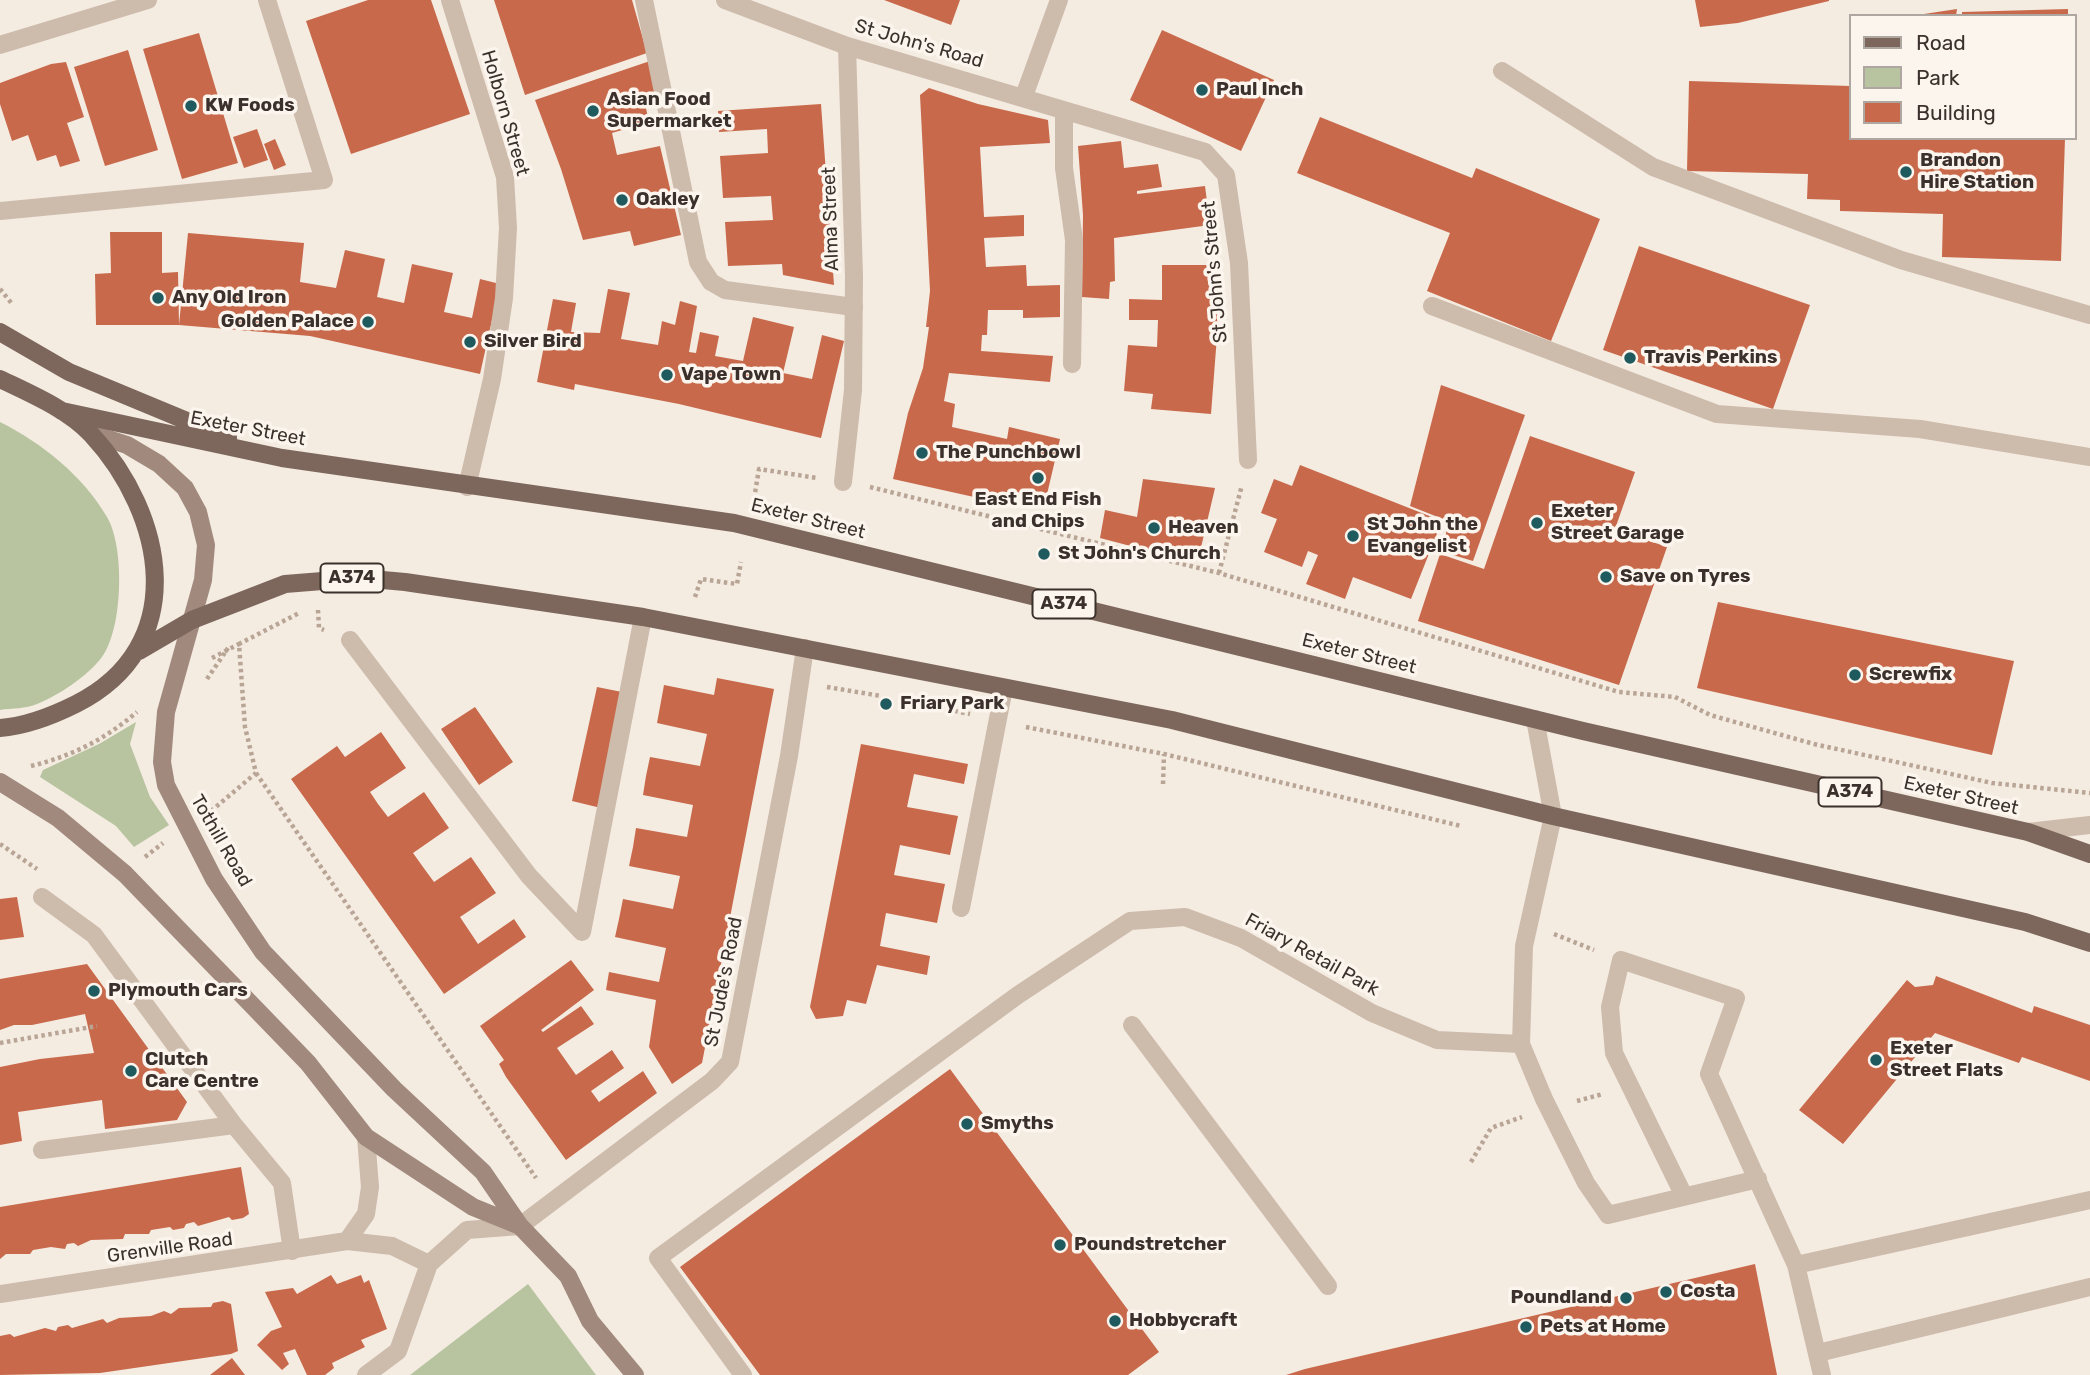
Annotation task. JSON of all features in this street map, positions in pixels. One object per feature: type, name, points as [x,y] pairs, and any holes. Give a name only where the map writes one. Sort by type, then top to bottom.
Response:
[{"type":"main road","name":"A374","points":[[0,332],[69,372],[166,415],[282,458]]},
{"type":"main road","points":[[0,379],[62,411],[90,433],[118,470],[140,509],[151,543],[156,576],[152,615],[139,651],[117,677],[91,696],[49,717],[0,728]]},
{"type":"main road","name":"Exeter Street","points":[[62,411],[282,458],[467,487],[734,523],[1535,719],[2028,832],[2090,854]]},
{"type":"main road","name":"Tothill Road","points":[[90,433],[127,445],[159,464],[185,488],[198,512],[206,545],[202,580],[172,683],[166,712],[162,762],[166,785],[214,879],[263,952],[394,1089],[483,1172],[520,1226],[568,1276],[590,1321],[635,1375]]},
{"type":"main road","name":"A374","points":[[139,651],[192,620],[285,584],[360,578],[643,617],[1172,720],[1553,816],[2025,922],[2090,943]]},
{"type":"main road","name":"Tothill Road","points":[[0,782],[58,818],[125,874],[308,1063],[366,1138],[473,1207],[520,1226]]},
{"type":"street","points":[[0,44],[148,0]]},
{"type":"street","points":[[0,211],[324,180],[267,0]]},
{"type":"street","name":"Holborn Street","points":[[450,0],[505,177],[508,228],[504,298],[492,379],[467,487]]},
{"type":"street","points":[[644,0],[698,262],[704,274],[725,290],[854,307]]},
{"type":"street","name":"St John's Road","points":[[725,0],[847,46],[1024,96]]},
{"type":"street","points":[[1024,96],[1059,0]]},
{"type":"street","name":"Alma Street","points":[[843,482],[853,390],[854,307],[847,46]]},
{"type":"street","points":[[1502,71],[1653,167],[1901,260],[2090,315]]},
{"type":"street","name":"St John's Street","points":[[1024,96],[1064,113],[1205,152],[1226,175],[1239,264],[1248,460]]},
{"type":"street","points":[[1064,113],[1064,168],[1074,240],[1072,364]]},
{"type":"street","points":[[1432,306],[1717,414],[1920,429],[2090,457]]},
{"type":"street","points":[[350,640],[529,876],[582,932],[643,617]]},
{"type":"street","name":"St Jude's Road","points":[[520,1226],[712,1081],[730,1062],[789,756],[805,648]]},
{"type":"street","points":[[961,908],[1004,688]]},
{"type":"street","points":[[1535,719],[1553,816],[1524,946],[1521,1044],[1544,1099],[1586,1183],[1608,1214],[1758,1180]]},
{"type":"street","points":[[2028,832],[2090,825]]},
{"type":"street","points":[[42,897],[94,936],[234,1125],[282,1183],[292,1251]]},
{"type":"street","name":"Friary Retail Park","points":[[743,1375],[658,1258],[1018,995],[1130,921],[1185,917],[1241,938],[1372,1013],[1437,1040],[1521,1044]]},
{"type":"street","points":[[1684,1196],[1614,1053],[1610,1007],[1622,960],[1736,998],[1709,1074],[1796,1265],[1822,1375]]},
{"type":"street","points":[[1132,1025],[1328,1286]]},
{"type":"street","points":[[42,1150],[234,1125]]},
{"type":"street","points":[[347,1241],[366,1214],[370,1187],[366,1138]]},
{"type":"street","points":[[1796,1265],[2090,1200]]},
{"type":"street","points":[[366,1375],[398,1351],[429,1264],[467,1230],[520,1226]]},
{"type":"street","name":"Grenville Road","points":[[0,1294],[347,1241],[392,1246],[429,1264]]},
{"type":"street","points":[[1818,1353],[2090,1287]]},
{"type":"path","points":[[1219,573],[1248,460]]},
{"type":"path","points":[[754,500],[759,469],[843,482],[1069,534],[1219,573],[1619,692],[1675,697],[1710,716],[1814,744],[1992,783],[2090,793]]},
{"type":"path","points":[[694,601],[701,579],[737,584],[741,562]]},
{"type":"path","points":[[22,768],[83,750],[115,731],[172,683],[297,613]]},
{"type":"path","points":[[239,644],[245,727],[256,773],[551,1200]]},
{"type":"path","points":[[1163,783],[1164,754]]},
{"type":"path","points":[[125,874],[185,825],[217,807],[256,773]]},
{"type":"path","points":[[1529,925],[1622,960]]},
{"type":"path","points":[[0,1042],[97,1026]]},
{"type":"green space","points":[[0,422],[46,450],[74,474],[97,502],[113,530],[119,567],[119,588],[114,628],[109,644],[96,664],[64,690],[46,700],[28,707],[0,710]]},
{"type":"green space","points":[[136,722],[130,744],[150,797],[169,825],[134,847],[116,826],[40,777],[43,770],[99,744]]},
{"type":"green space","points":[[528,1284],[596,1375],[410,1375]]},
{"type":"building","points":[[368,0],[431,0],[470,114],[351,154],[306,21]]},
{"type":"building","points":[[494,0],[632,0],[647,53],[525,95]]},
{"type":"building","points":[[884,0],[960,0],[951,25]]},
{"type":"building","points":[[1695,0],[1829,1],[1738,23],[1700,27]]},
{"type":"building","points":[[1957,9],[1956,14],[1924,14]]},
{"type":"building","points":[[2068,9],[2068,14],[1962,12]]},
{"type":"building","name":"Paul Inch","points":[[1162,30],[1274,80],[1241,151],[1130,100]]},
{"type":"building","name":"KW Foods","points":[[199,33],[238,163],[182,179],[143,49]]},
{"type":"building","points":[[128,50],[158,150],[105,166],[74,67]]},
{"type":"building","points":[[650,61],[659,94],[644,99],[649,122],[612,133],[617,155],[660,146],[681,235],[634,246],[630,231],[583,240],[561,169],[535,100]]},
{"type":"building","points":[[66,62],[84,117],[67,123],[80,161],[60,167],[56,155],[37,161],[28,135],[12,141],[0,104],[0,83],[51,64]]},
{"type":"building","name":"Brandon Hire Station","points":[[1689,81],[1848,86],[1848,140],[2065,140],[2061,261],[1942,257],[1943,214],[1840,211],[1840,200],[1807,199],[1808,174],[1687,171]]},
{"type":"building","points":[[929,88],[978,104],[1048,120],[1050,143],[980,147],[984,217],[1024,215],[1024,236],[984,238],[986,267],[1026,265],[1027,286],[1060,285],[1060,317],[1023,318],[1023,310],[988,310],[987,335],[982,335],[981,351],[1053,356],[1050,382],[949,373],[944,401],[955,404],[952,427],[1007,439],[1009,427],[1060,439],[1044,507],[993,495],[992,501],[893,479],[908,413],[923,368],[929,327],[926,327],[930,291],[920,95]]},
{"type":"building","points":[[821,104],[834,285],[783,275],[782,264],[728,266],[725,222],[773,220],[771,196],[723,198],[720,156],[768,153],[767,129],[719,132],[718,111]]},
{"type":"building","points":[[1320,117],[1472,178],[1476,168],[1600,219],[1551,341],[1427,291],[1450,233],[1297,173]]},
{"type":"building","points":[[257,129],[268,160],[244,168],[233,137]]},
{"type":"building","points":[[275,139],[286,165],[274,170],[264,144]]},
{"type":"building","points":[[1121,141],[1124,168],[1158,164],[1162,187],[1137,191],[1137,194],[1205,186],[1210,225],[1114,238],[1115,281],[1110,282],[1109,299],[1082,297],[1083,215],[1078,146]]},
{"type":"building","points":[[110,232],[162,232],[162,273],[178,272],[179,325],[96,325],[95,274],[111,273]]},
{"type":"building","points":[[188,233],[304,243],[300,282],[336,288],[345,250],[385,259],[377,297],[404,303],[412,264],[453,273],[444,312],[472,318],[480,279],[500,284],[480,374],[310,336],[179,325]]},
{"type":"building","points":[[1639,246],[1810,305],[1773,409],[1603,350]]},
{"type":"building","points":[[1162,265],[1218,265],[1217,336],[1211,414],[1151,409],[1153,394],[1124,391],[1128,345],[1157,347],[1158,320],[1129,320],[1129,299],[1162,300]]},
{"type":"building","points":[[608,289],[630,293],[621,339],[658,345],[662,321],[675,325],[680,301],[697,306],[689,352],[696,353],[700,332],[719,336],[715,356],[743,361],[753,317],[794,327],[783,373],[812,379],[822,335],[844,341],[821,438],[679,404],[575,384],[574,390],[537,382],[553,299],[576,303],[571,332],[600,333]]},
{"type":"building","points":[[1441,385],[1525,415],[1473,561],[1443,552],[1448,521],[1410,506]]},
{"type":"building","points":[[1530,436],[1635,472],[1615,529],[1667,547],[1619,685],[1418,621],[1440,554],[1484,569]]},
{"type":"building","name":"St John the Evangelist","points":[[1300,465],[1442,521],[1411,599],[1353,577],[1345,599],[1306,584],[1318,555],[1308,551],[1302,567],[1264,552],[1277,519],[1261,513],[1274,479],[1292,486]]},
{"type":"building","name":"Heaven","points":[[1143,479],[1215,488],[1199,556],[1188,561],[1100,538],[1105,510],[1137,517]]},
{"type":"building","name":"Screwfix","points":[[1718,602],[2014,661],[1992,755],[1697,688]]},
{"type":"building","points":[[717,678],[774,689],[702,1063],[672,1084],[649,1047],[656,1000],[606,990],[609,972],[659,982],[666,948],[615,937],[623,899],[673,909],[680,876],[629,866],[636,828],[687,837],[693,805],[643,795],[650,757],[700,766],[707,734],[657,723],[664,685],[714,695]]},
{"type":"building","points":[[597,687],[627,693],[601,808],[572,801]]},
{"type":"building","points":[[475,707],[513,762],[479,785],[441,729]]},
{"type":"building","points":[[381,732],[406,768],[370,792],[378,804],[388,817],[424,792],[449,828],[413,853],[434,882],[471,857],[496,893],[460,917],[478,944],[514,919],[526,937],[444,994],[291,779],[337,746],[345,757]]},
{"type":"building","points":[[861,744],[968,764],[964,784],[914,774],[907,807],[958,816],[950,855],[900,845],[894,875],[945,884],[937,923],[886,913],[880,946],[930,956],[927,975],[877,965],[866,1004],[847,1000],[843,1016],[816,1019],[810,1007]]},
{"type":"building","points":[[17,897],[24,937],[0,940],[0,899]]},
{"type":"building","points":[[571,960],[594,990],[541,1030],[543,1032],[581,1006],[594,1024],[557,1048],[576,1075],[612,1050],[624,1068],[591,1091],[599,1102],[643,1071],[657,1093],[566,1160],[506,1077],[499,1064],[504,1060],[480,1026]]},
{"type":"building","points":[[87,964],[187,1102],[177,1120],[105,1129],[102,1100],[18,1112],[22,1141],[0,1145],[0,1067],[94,1053],[85,1014],[32,1025],[14,1025],[0,1030],[0,979]]},
{"type":"building","name":"Exeter Street Flats","points":[[1936,976],[2032,1013],[2034,1006],[2090,1025],[2090,1081],[2022,1057],[2019,1063],[1935,1033],[1843,1144],[1799,1110],[1907,980],[1915,987],[1933,985]]},
{"type":"building","points":[[950,1069],[1159,1352],[1128,1375],[760,1375],[680,1267]]},
{"type":"building","points":[[241,1167],[249,1214],[243,1218],[232,1220],[229,1217],[198,1226],[194,1222],[186,1224],[184,1228],[151,1230],[149,1234],[125,1234],[123,1239],[91,1240],[78,1246],[74,1243],[67,1244],[65,1249],[51,1247],[33,1250],[30,1254],[6,1254],[0,1259],[0,1207]]},
{"type":"building","points":[[1755,1264],[1777,1375],[1286,1375],[1305,1369]]},
{"type":"building","points":[[331,1275],[337,1284],[361,1275],[364,1283],[369,1280],[387,1329],[361,1340],[365,1347],[332,1363],[334,1368],[325,1375],[307,1375],[295,1349],[283,1353],[289,1364],[282,1370],[257,1345],[271,1331],[282,1327],[265,1292],[293,1288],[297,1294]]},
{"type":"building","points":[[223,1301],[231,1304],[238,1351],[231,1354],[100,1373],[0,1375],[0,1336],[10,1334],[14,1337],[45,1328],[56,1331],[58,1327],[68,1325],[72,1328],[103,1319],[107,1323],[119,1318],[151,1316],[164,1311],[171,1314],[179,1308],[211,1307],[213,1303]]},
{"type":"building","points":[[232,1358],[245,1375],[210,1375]]},
{"type":"place","name":"Paul Inch","points":[[1202,90]]},
{"type":"place","name":"KW Foods","points":[[191,106]]},
{"type":"place","name":"Asian Food Supermarket","points":[[593,111]]},
{"type":"place","name":"Brandon Hire Station","points":[[1906,172]]},
{"type":"place","name":"Oakley","points":[[622,200]]},
{"type":"place","name":"Any Old Iron","points":[[158,298]]},
{"type":"place","name":"Golden Palace","points":[[368,322]]},
{"type":"place","name":"Silver Bird","points":[[470,342]]},
{"type":"place","name":"Travis Perkins","points":[[1630,358]]},
{"type":"place","name":"Vape Town","points":[[667,375]]},
{"type":"place","name":"The Punchbowl","points":[[922,453]]},
{"type":"place","name":"East End Fish and Chips","points":[[1038,478]]},
{"type":"place","name":"Exeter Street Garage","points":[[1537,523]]},
{"type":"place","name":"Heaven","points":[[1154,528]]},
{"type":"place","name":"St John the Evangelist","points":[[1353,536]]},
{"type":"place","name":"St John's Church","points":[[1044,554]]},
{"type":"place","name":"Save on Tyres","points":[[1606,577]]},
{"type":"place","name":"Screwfix","points":[[1855,675]]},
{"type":"place","name":"Friary Park","points":[[886,704]]},
{"type":"place","name":"Plymouth Cars","points":[[94,991]]},
{"type":"place","name":"Exeter Street Flats","points":[[1876,1060]]},
{"type":"place","name":"Clutch Care Centre","points":[[131,1071]]},
{"type":"place","name":"Smyths","points":[[967,1124]]},
{"type":"place","name":"Poundstretcher","points":[[1060,1245]]},
{"type":"place","name":"Costa","points":[[1666,1292]]},
{"type":"place","name":"Poundland","points":[[1626,1298]]},
{"type":"place","name":"Hobbycraft","points":[[1115,1321]]},
{"type":"place","name":"Pets at Home","points":[[1526,1327]]}]
